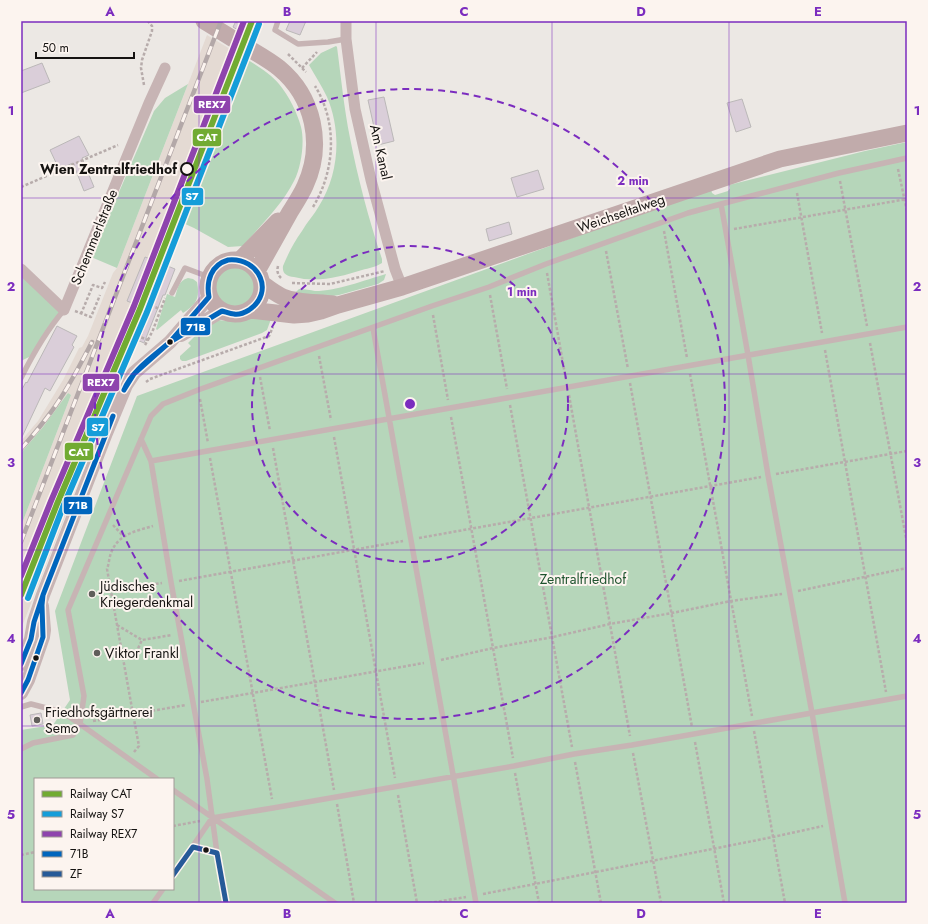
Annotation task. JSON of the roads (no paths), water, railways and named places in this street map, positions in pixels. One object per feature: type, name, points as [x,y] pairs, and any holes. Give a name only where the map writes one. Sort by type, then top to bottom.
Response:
[{"type":"main road","points":[[204,21],[265,58],[287,75],[298,88],[306,104],[312,121],[315,138],[311,172],[260,277],[262,291],[260,299],[256,305],[249,310]]},
{"type":"main road","name":"Weichseltalweg","points":[[222,311],[231,314],[241,314],[249,310],[294,316],[320,311],[402,287],[780,159],[907,134]]},
{"type":"main road","points":[[222,311],[209,297],[209,277],[213,270],[225,261],[232,259],[240,260],[295,204]]},
{"type":"main road","name":"Weichseltalweg","points":[[240,260],[247,262],[252,266],[271,290],[285,298],[338,305]]},
{"type":"street","name":"Am Kanal","points":[[346,21],[346,39],[355,109],[371,180],[402,287]]},
{"type":"street","name":"Schemmerlstraße","points":[[64,310],[148,103],[165,68]]},
{"type":"street","points":[[21,269],[64,310]]},
{"type":"street","points":[[21,664],[31,639],[34,622],[42,600],[126,385],[134,373],[170,342],[209,297]]},
{"type":"street","points":[[170,342],[222,311]]},
{"type":"street","points":[[21,693],[28,680],[43,637],[44,625],[42,600]]},
{"type":"lane","points":[[278,21],[275,30],[298,44],[346,39]]},
{"type":"lane","points":[[21,749],[33,743],[73,735],[80,724],[84,696],[68,610],[151,416],[163,404],[432,306],[489,287],[546,264],[688,213],[839,173],[907,158]]},
{"type":"lane","points":[[721,204],[768,476],[812,713],[845,903]]},
{"type":"lane","points":[[172,293],[185,268],[209,277]]},
{"type":"lane","name":"Schemmerlstraße","points":[[21,378],[52,324],[64,310]]},
{"type":"lane","points":[[152,461],[907,327]]},
{"type":"lane","points":[[373,328],[476,903]]},
{"type":"lane","points":[[141,439],[152,461],[171,582],[207,779],[217,853],[226,903]]},
{"type":"lane","points":[[174,874],[212,818],[453,777],[574,754],[907,696]]},
{"type":"lane","points":[[21,707],[31,704],[62,712],[156,778]]},
{"type":"lane","points":[[174,791],[335,903]]},
{"type":"lane","points":[[193,847],[217,853]]},
{"type":"lane","points":[[153,903],[162,890]]},
{"type":"railway","points":[[21,542],[221,21]]},
{"type":"railway","points":[[21,449],[58,402],[72,380],[92,342]]},
{"type":"rail line","name":"REX7","points":[[21,576],[51,501],[134,306],[244,21]]},
{"type":"rail line","name":"CAT","points":[[21,595],[57,504],[140,309],[252,21]]},
{"type":"rail line","name":"S7","points":[[28,598],[63,507],[147,312],[259,24]]},
{"type":"place","name":"Wien Zentralfriedhof","points":[[187,169]]},
{"type":"place","name":"Jüdisches Kriegerdenkmal","points":[[92,594]]},
{"type":"place","name":"Viktor Frankl","points":[[97,653]]},
{"type":"place","name":"Friedhofsgärtnerei Semo","points":[[37,720]]},
{"type":"park label","name":"Zentralfriedhof","points":[[583,579]]}]
